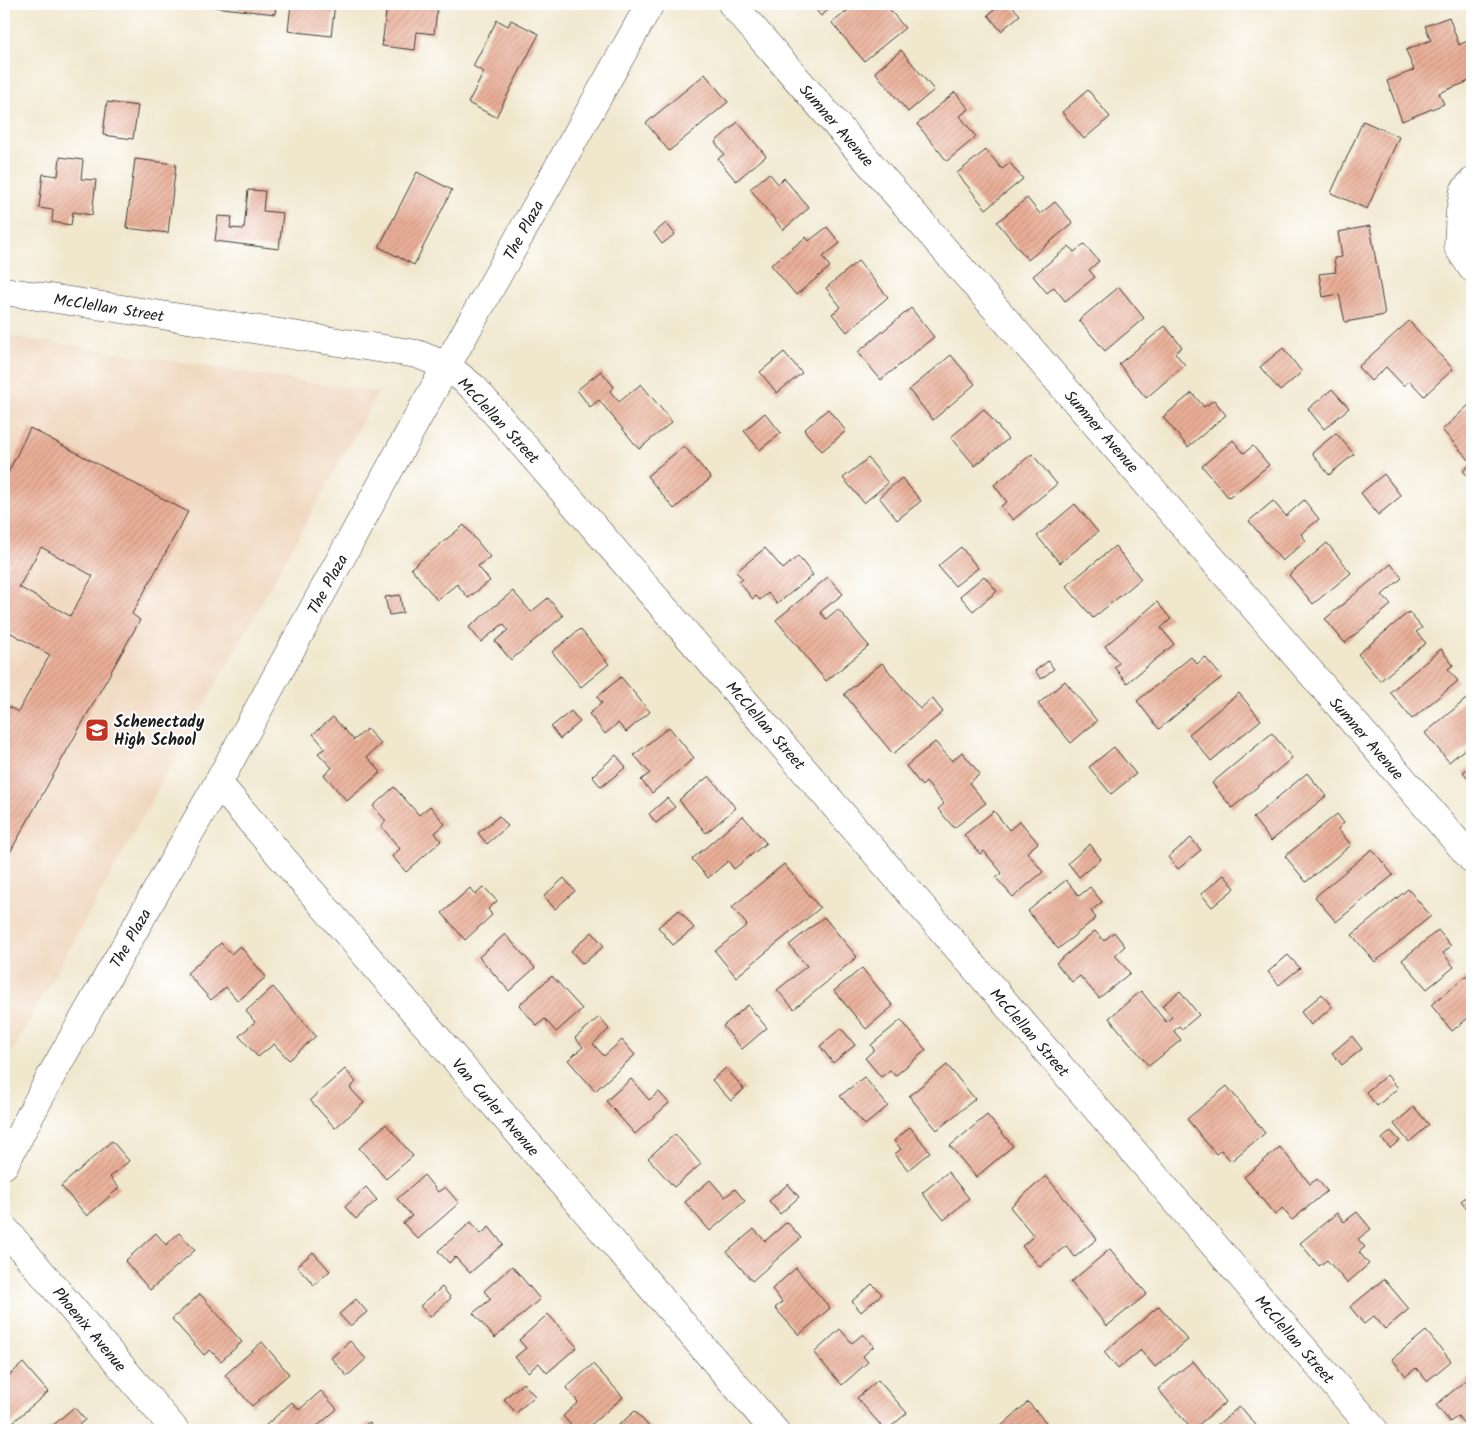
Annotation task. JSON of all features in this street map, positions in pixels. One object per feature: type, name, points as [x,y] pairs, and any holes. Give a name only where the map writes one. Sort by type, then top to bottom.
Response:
[{"type":"street","name":"The Plaza","points":[[4,1165],[51,1076],[218,783],[447,366],[650,4]]},
{"type":"street","name":"Sumner Avenue","points":[[732,4],[1472,859]]},
{"type":"street","points":[[1472,182],[1464,191],[1460,212],[1458,247],[1472,268]]},
{"type":"street","name":"McClellan Street","points":[[4,291],[417,354],[447,366],[474,388],[1374,1430]]},
{"type":"street","name":"Van Curler Avenue","points":[[218,783],[774,1430]]},
{"type":"street","name":"Phoenix Avenue","points":[[4,1228],[175,1430]]},
{"type":"shaded area","name":"Schenectady High School","points":[[4,335],[378,393],[4,1066]]},
{"type":"building","points":[[214,4],[276,4],[275,14],[214,7]]},
{"type":"building","points":[[291,4],[335,4],[331,36],[288,31]]},
{"type":"building","points":[[387,4],[438,4],[434,34],[417,32],[415,50],[382,46]]},
{"type":"building","points":[[811,4],[836,4],[821,16]]},
{"type":"building","points":[[856,4],[885,4],[905,28],[864,61],[832,23]]},
{"type":"building","points":[[1002,4],[1010,4],[1020,15],[1001,31],[988,15]]},
{"type":"building","points":[[1449,17],[1459,45],[1472,39],[1472,80],[1439,93],[1444,104],[1402,121],[1387,81],[1414,70],[1406,50],[1431,40],[1425,26]]},
{"type":"building","points":[[497,20],[508,26],[511,20],[539,34],[496,117],[468,103],[484,72],[473,66]]},
{"type":"building","points":[[901,50],[934,90],[908,112],[875,72]]},
{"type":"building","points":[[705,74],[728,102],[669,151],[646,123]]},
{"type":"building","points":[[1088,90],[1110,117],[1084,139],[1062,112]]},
{"type":"building","points":[[955,92],[969,109],[960,116],[976,137],[947,161],[917,124]]},
{"type":"building","points":[[107,102],[138,106],[133,139],[103,135]]},
{"type":"building","points":[[1363,121],[1399,137],[1367,209],[1331,193]]},
{"type":"building","points":[[738,122],[766,156],[736,181],[718,159],[724,154],[715,142]]},
{"type":"building","points":[[986,150],[1002,169],[1010,163],[1023,179],[986,209],[957,173]]},
{"type":"building","points":[[60,157],[83,160],[81,179],[96,180],[92,215],[73,212],[71,225],[52,222],[53,210],[39,208],[43,174],[58,176]]},
{"type":"building","points":[[135,159],[176,164],[168,233],[126,228]]},
{"type":"building","points":[[417,172],[452,190],[414,265],[379,247]]},
{"type":"building","points":[[769,173],[778,184],[784,178],[809,208],[783,230],[750,189]]},
{"type":"building","points":[[248,190],[265,191],[263,211],[283,213],[279,249],[215,241],[218,216],[232,217],[230,228],[244,229]]},
{"type":"building","points":[[1027,198],[1040,214],[1055,202],[1073,223],[1028,260],[997,222]]},
{"type":"building","points":[[666,223],[675,234],[662,244],[654,233]]},
{"type":"building","points":[[1370,226],[1385,315],[1345,322],[1339,294],[1323,297],[1319,274],[1336,272],[1334,258],[1342,257],[1338,232]]},
{"type":"building","points":[[827,227],[840,243],[823,257],[830,267],[796,295],[771,265],[806,237],[809,241]]},
{"type":"building","points":[[1084,244],[1099,261],[1089,270],[1095,277],[1065,301],[1054,287],[1047,293],[1033,276],[1069,246],[1074,252]]},
{"type":"building","points":[[858,261],[888,297],[847,332],[832,314],[841,307],[826,288]]},
{"type":"building","points":[[1119,287],[1144,318],[1105,351],[1079,320]]},
{"type":"building","points":[[911,308],[934,337],[881,380],[858,352]]},
{"type":"building","points":[[1409,321],[1453,369],[1424,396],[1409,380],[1404,386],[1386,367],[1371,381],[1358,367]]},
{"type":"building","points":[[1165,326],[1182,347],[1175,353],[1185,365],[1146,398],[1119,364]]},
{"type":"building","points":[[1283,348],[1302,372],[1280,391],[1260,367]]},
{"type":"building","points":[[784,352],[802,373],[777,393],[760,372]]},
{"type":"building","points":[[951,355],[975,384],[933,420],[909,390]]},
{"type":"building","points":[[601,371],[614,387],[610,391],[619,402],[641,384],[672,422],[639,449],[599,400],[590,407],[577,390]]},
{"type":"building","points":[[1332,389],[1349,408],[1324,429],[1308,409]]},
{"type":"building","points":[[1192,393],[1204,407],[1214,400],[1226,415],[1188,447],[1163,417]]},
{"type":"building","points":[[1472,402],[1472,463],[1442,430]]},
{"type":"building","points":[[828,409],[846,431],[822,451],[804,430]]},
{"type":"building","points":[[984,409],[1008,439],[975,466],[951,437]]},
{"type":"building","points":[[765,413],[781,433],[760,450],[744,431]]},
{"type":"building","name":"Schenectady High School","points":[[30,428],[188,512],[132,614],[140,620],[4,863],[4,704],[18,712],[50,655],[4,629],[4,481]],"holes":[[[41,547],[93,576],[70,616],[19,587]]]},
{"type":"building","points":[[1336,433],[1354,454],[1329,475],[1312,453]]},
{"type":"building","points":[[1233,440],[1244,453],[1253,446],[1269,465],[1229,498],[1202,466]]},
{"type":"building","points":[[684,446],[711,478],[674,509],[647,476]]},
{"type":"building","points":[[1032,454],[1057,484],[1013,520],[1001,506],[1007,502],[994,485]]},
{"type":"building","points":[[868,458],[888,483],[864,503],[843,478]]},
{"type":"building","points":[[1472,463],[1472,481],[1463,471]]},
{"type":"building","points":[[1384,474],[1401,496],[1378,515],[1361,493]]},
{"type":"building","points":[[902,478],[921,501],[897,520],[879,497]]},
{"type":"building","points":[[1304,500],[1319,519],[1301,534],[1306,541],[1282,561],[1249,521],[1273,501],[1286,516]]},
{"type":"building","points":[[1075,504],[1098,532],[1060,563],[1037,536]]},
{"type":"building","points":[[464,525],[490,557],[478,566],[490,581],[468,598],[457,584],[437,600],[411,568]]},
{"type":"building","points":[[1327,543],[1351,573],[1313,604],[1289,575]]},
{"type":"building","points":[[1115,546],[1141,579],[1093,618],[1066,586]]},
{"type":"building","points":[[961,547],[978,568],[955,586],[938,566]]},
{"type":"building","points":[[765,548],[783,569],[798,556],[813,575],[777,604],[768,593],[760,600],[756,596],[753,599],[739,582],[743,579],[736,572]]},
{"type":"building","points":[[1391,564],[1402,578],[1382,595],[1391,605],[1345,643],[1325,619]]},
{"type":"building","points":[[984,576],[997,591],[973,611],[960,596]]},
{"type":"building","points":[[828,577],[843,594],[820,612],[826,619],[838,609],[869,646],[826,681],[776,620]]},
{"type":"building","points":[[513,591],[531,612],[548,598],[563,616],[511,660],[495,641],[508,630],[503,624],[481,642],[469,627]]},
{"type":"building","points":[[400,595],[403,613],[389,615],[385,597]]},
{"type":"building","points":[[1157,602],[1171,619],[1161,628],[1174,644],[1127,683],[1114,667],[1119,663],[1105,646]]},
{"type":"building","points":[[1409,612],[1422,628],[1416,632],[1426,643],[1380,681],[1358,654]]},
{"type":"building","points":[[580,629],[609,664],[581,687],[552,652]]},
{"type":"building","points":[[1441,649],[1453,665],[1448,669],[1458,681],[1412,719],[1390,692]]},
{"type":"building","points":[[1191,657],[1197,664],[1205,657],[1222,677],[1159,729],[1137,701]]},
{"type":"building","points":[[1048,661],[1054,669],[1041,679],[1035,671]]},
{"type":"building","points":[[882,663],[920,709],[932,698],[943,712],[893,754],[844,694]]},
{"type":"building","points":[[621,677],[650,712],[626,732],[618,723],[605,734],[589,714],[602,703],[597,697]]},
{"type":"building","points":[[1065,681],[1097,721],[1071,743],[1038,704]]},
{"type":"building","points":[[1239,693],[1261,720],[1211,761],[1189,734]]},
{"type":"building","points":[[1471,695],[1472,743],[1449,762],[1425,733]]},
{"type":"building","points":[[571,711],[580,722],[560,739],[551,727]]},
{"type":"building","points":[[333,717],[354,740],[367,729],[381,744],[367,757],[381,772],[347,801],[324,775],[332,768],[318,753],[325,748],[313,734]]},
{"type":"building","points":[[669,727],[694,758],[652,793],[641,780],[650,773],[634,755]]},
{"type":"building","points":[[1272,733],[1292,758],[1232,808],[1212,783]]},
{"type":"building","points":[[935,742],[952,761],[962,752],[980,774],[969,783],[986,803],[954,828],[938,809],[944,804],[926,782],[922,786],[906,766]]},
{"type":"building","points":[[1114,747],[1136,774],[1111,794],[1089,767]]},
{"type":"building","points":[[616,755],[626,767],[601,787],[592,776]]},
{"type":"building","points":[[1472,765],[1472,783],[1463,772]]},
{"type":"building","points":[[1307,773],[1326,796],[1271,841],[1253,818]]},
{"type":"building","points":[[709,776],[736,808],[706,833],[679,800]]},
{"type":"building","points":[[394,787],[419,815],[430,806],[445,824],[435,833],[441,841],[406,872],[392,856],[400,849],[381,826],[386,821],[373,806]]},
{"type":"building","points":[[667,798],[675,807],[656,823],[649,814]]},
{"type":"building","points":[[994,811],[1009,830],[1020,821],[1038,843],[1027,852],[1043,872],[1013,897],[996,878],[1002,873],[984,851],[980,854],[964,835]]},
{"type":"building","points":[[1337,814],[1344,823],[1338,829],[1351,845],[1306,882],[1285,856]]},
{"type":"building","points":[[499,816],[508,826],[487,844],[478,833]]},
{"type":"building","points":[[743,816],[766,843],[734,869],[728,861],[708,878],[692,859]]},
{"type":"building","points":[[1191,838],[1201,850],[1178,869],[1168,857]]},
{"type":"building","points":[[1090,844],[1101,859],[1079,877],[1068,863]]},
{"type":"building","points":[[1372,849],[1393,875],[1336,922],[1315,897]]},
{"type":"building","points":[[784,864],[820,908],[736,977],[715,951],[747,925],[732,907]]},
{"type":"building","points":[[1224,875],[1235,888],[1212,907],[1201,894]]},
{"type":"building","points":[[564,878],[575,891],[555,909],[544,896]]},
{"type":"building","points":[[1066,880],[1079,896],[1090,887],[1102,902],[1091,911],[1096,918],[1058,949],[1028,911]]},
{"type":"building","points":[[484,887],[497,901],[488,909],[492,915],[465,940],[442,913],[470,888],[475,895]]},
{"type":"building","points":[[1408,889],[1431,916],[1375,962],[1352,935]]},
{"type":"building","points":[[679,910],[694,928],[673,945],[658,927]]},
{"type":"building","points":[[824,917],[857,957],[794,1009],[777,990],[807,966],[789,945]]},
{"type":"building","points":[[1438,930],[1451,946],[1443,953],[1454,967],[1427,989],[1402,960]]},
{"type":"building","points":[[1095,931],[1104,941],[1114,932],[1125,946],[1115,955],[1130,973],[1099,998],[1080,976],[1072,982],[1056,963]]},
{"type":"building","points":[[592,932],[604,946],[583,964],[571,951]]},
{"type":"building","points":[[505,934],[535,968],[509,991],[479,957]]},
{"type":"building","points":[[221,943],[231,954],[240,946],[266,977],[238,1001],[226,987],[211,1000],[187,973]]},
{"type":"building","points":[[1288,955],[1300,968],[1279,985],[1268,972]]},
{"type":"building","points":[[862,968],[893,1006],[866,1029],[834,991]]},
{"type":"building","points":[[1472,971],[1472,1015],[1452,1031],[1431,1005]]},
{"type":"building","points":[[552,976],[582,1009],[556,1032],[545,1019],[537,1026],[519,1005]]},
{"type":"building","points":[[273,987],[316,1036],[289,1060],[274,1044],[258,1057],[239,1036],[255,1022],[246,1011]]},
{"type":"building","points":[[1141,991],[1166,1022],[1172,1017],[1162,1006],[1180,991],[1199,1015],[1182,1029],[1179,1026],[1174,1031],[1181,1040],[1149,1066],[1109,1018]]},
{"type":"building","points":[[1322,994],[1332,1007],[1311,1025],[1301,1012]]},
{"type":"building","points":[[748,1005],[767,1028],[742,1049],[723,1026]]},
{"type":"building","points":[[599,1017],[609,1029],[593,1044],[604,1056],[622,1040],[635,1055],[595,1091],[568,1060],[583,1047],[575,1038]]},
{"type":"building","points":[[901,1020],[926,1050],[895,1076],[890,1070],[881,1077],[865,1058],[874,1050],[871,1045]]},
{"type":"building","points":[[841,1028],[855,1045],[833,1063],[820,1046]]},
{"type":"building","points":[[1352,1036],[1362,1049],[1342,1065],[1332,1053]]},
{"type":"building","points":[[947,1065],[975,1099],[937,1130],[909,1096]]},
{"type":"building","points":[[726,1068],[744,1089],[731,1101],[712,1080]]},
{"type":"building","points":[[345,1069],[356,1082],[350,1088],[364,1103],[335,1128],[310,1100]]},
{"type":"building","points":[[1387,1075],[1398,1088],[1377,1106],[1366,1092]]},
{"type":"building","points":[[864,1077],[888,1106],[865,1125],[840,1096]]},
{"type":"building","points":[[631,1079],[649,1100],[659,1092],[669,1103],[635,1134],[606,1101]]},
{"type":"building","points":[[1227,1086],[1265,1133],[1231,1161],[1221,1150],[1216,1154],[1187,1119]]},
{"type":"building","points":[[1414,1107],[1429,1125],[1409,1142],[1394,1124]]},
{"type":"building","points":[[987,1115],[1013,1146],[976,1177],[950,1146]]},
{"type":"building","points":[[386,1124],[413,1156],[386,1179],[359,1148]]},
{"type":"building","points":[[910,1127],[930,1152],[908,1170],[895,1154],[901,1149],[894,1141]]},
{"type":"building","points":[[1391,1131],[1400,1141],[1390,1148],[1382,1139]]},
{"type":"building","points":[[675,1134],[701,1164],[674,1187],[648,1158]]},
{"type":"building","points":[[112,1141],[129,1161],[110,1177],[119,1188],[87,1216],[61,1186]]},
{"type":"building","points":[[1280,1147],[1310,1184],[1317,1179],[1327,1191],[1292,1220],[1282,1208],[1275,1215],[1244,1177]]},
{"type":"building","points":[[948,1172],[969,1198],[944,1220],[922,1193]]},
{"type":"building","points":[[424,1175],[438,1192],[445,1187],[459,1203],[418,1239],[403,1223],[412,1216],[397,1199]]},
{"type":"building","points":[[1046,1176],[1097,1239],[1075,1257],[1066,1246],[1040,1267],[1022,1246],[1034,1236],[1010,1207]]},
{"type":"building","points":[[710,1180],[725,1197],[735,1189],[745,1201],[710,1231],[685,1202]]},
{"type":"building","points":[[788,1184],[799,1197],[780,1214],[769,1201]]},
{"type":"building","points":[[366,1187],[377,1200],[356,1219],[345,1207]]},
{"type":"building","points":[[1472,1192],[1472,1215],[1461,1201]]},
{"type":"building","points":[[1357,1212],[1371,1229],[1358,1239],[1365,1247],[1359,1252],[1369,1264],[1347,1283],[1327,1260],[1319,1266],[1300,1243],[1337,1213],[1344,1222]]},
{"type":"building","points":[[471,1222],[481,1234],[489,1227],[503,1244],[470,1273],[455,1257],[449,1263],[438,1251]]},
{"type":"building","points":[[787,1222],[801,1238],[752,1281],[727,1252],[754,1229],[765,1241]]},
{"type":"building","points":[[156,1233],[166,1245],[179,1233],[195,1250],[150,1290],[125,1261]]},
{"type":"building","points":[[1110,1249],[1147,1294],[1107,1326],[1071,1282]]},
{"type":"building","points":[[313,1252],[330,1271],[314,1285],[297,1266]]},
{"type":"building","points":[[512,1266],[540,1299],[495,1338],[473,1313],[491,1299],[484,1291]]},
{"type":"building","points":[[796,1268],[830,1308],[799,1335],[775,1308],[782,1302],[772,1289]]},
{"type":"building","points":[[1384,1279],[1409,1309],[1385,1329],[1374,1316],[1364,1324],[1350,1307]]},
{"type":"building","points":[[872,1284],[882,1294],[861,1312],[852,1301]]},
{"type":"building","points":[[442,1287],[451,1298],[430,1317],[420,1306]]},
{"type":"building","points":[[200,1294],[242,1342],[221,1361],[210,1350],[204,1355],[172,1319]]},
{"type":"building","points":[[356,1299],[367,1312],[350,1326],[339,1314]]},
{"type":"building","points":[[1159,1306],[1188,1340],[1155,1367],[1141,1350],[1118,1369],[1104,1352]]},
{"type":"building","points":[[548,1314],[577,1347],[547,1373],[539,1363],[528,1372],[515,1357],[526,1348],[519,1340]]},
{"type":"building","points":[[840,1329],[852,1343],[863,1334],[874,1346],[863,1356],[868,1362],[842,1385],[814,1353]]},
{"type":"building","points":[[1426,1331],[1451,1361],[1427,1381],[1416,1368],[1406,1376],[1392,1359]]},
{"type":"building","points":[[350,1341],[366,1359],[347,1376],[331,1358]]},
{"type":"building","points":[[262,1342],[289,1374],[252,1406],[225,1375]]},
{"type":"building","points":[[1193,1361],[1226,1402],[1192,1430],[1158,1389]]},
{"type":"building","points":[[23,1363],[48,1392],[4,1430],[4,1380]]},
{"type":"building","points":[[593,1364],[623,1397],[585,1430],[575,1430],[563,1416],[578,1402],[566,1388]]},
{"type":"building","points":[[1472,1375],[1472,1417],[1464,1424],[1458,1416],[1450,1422],[1436,1405]]},
{"type":"building","points":[[878,1380],[907,1413],[887,1430],[857,1398]]},
{"type":"building","points":[[523,1383],[535,1396],[516,1413],[504,1399]]},
{"type":"building","points":[[321,1391],[337,1409],[313,1430],[269,1430],[265,1426],[292,1402],[299,1410]]},
{"type":"building","points":[[1028,1402],[1051,1428],[1048,1430],[1001,1430],[999,1428]]},
{"type":"building","points":[[1240,1406],[1260,1430],[1211,1430]]},
{"type":"building","points":[[74,1407],[85,1420],[75,1428],[77,1430],[48,1430]]},
{"type":"building","points":[[635,1411],[652,1430],[613,1430]]},
{"type":"building","points":[[369,1422],[376,1430],[359,1430]]},
{"type":"place","name":"Schenectady High School","points":[[97,730]]}]
